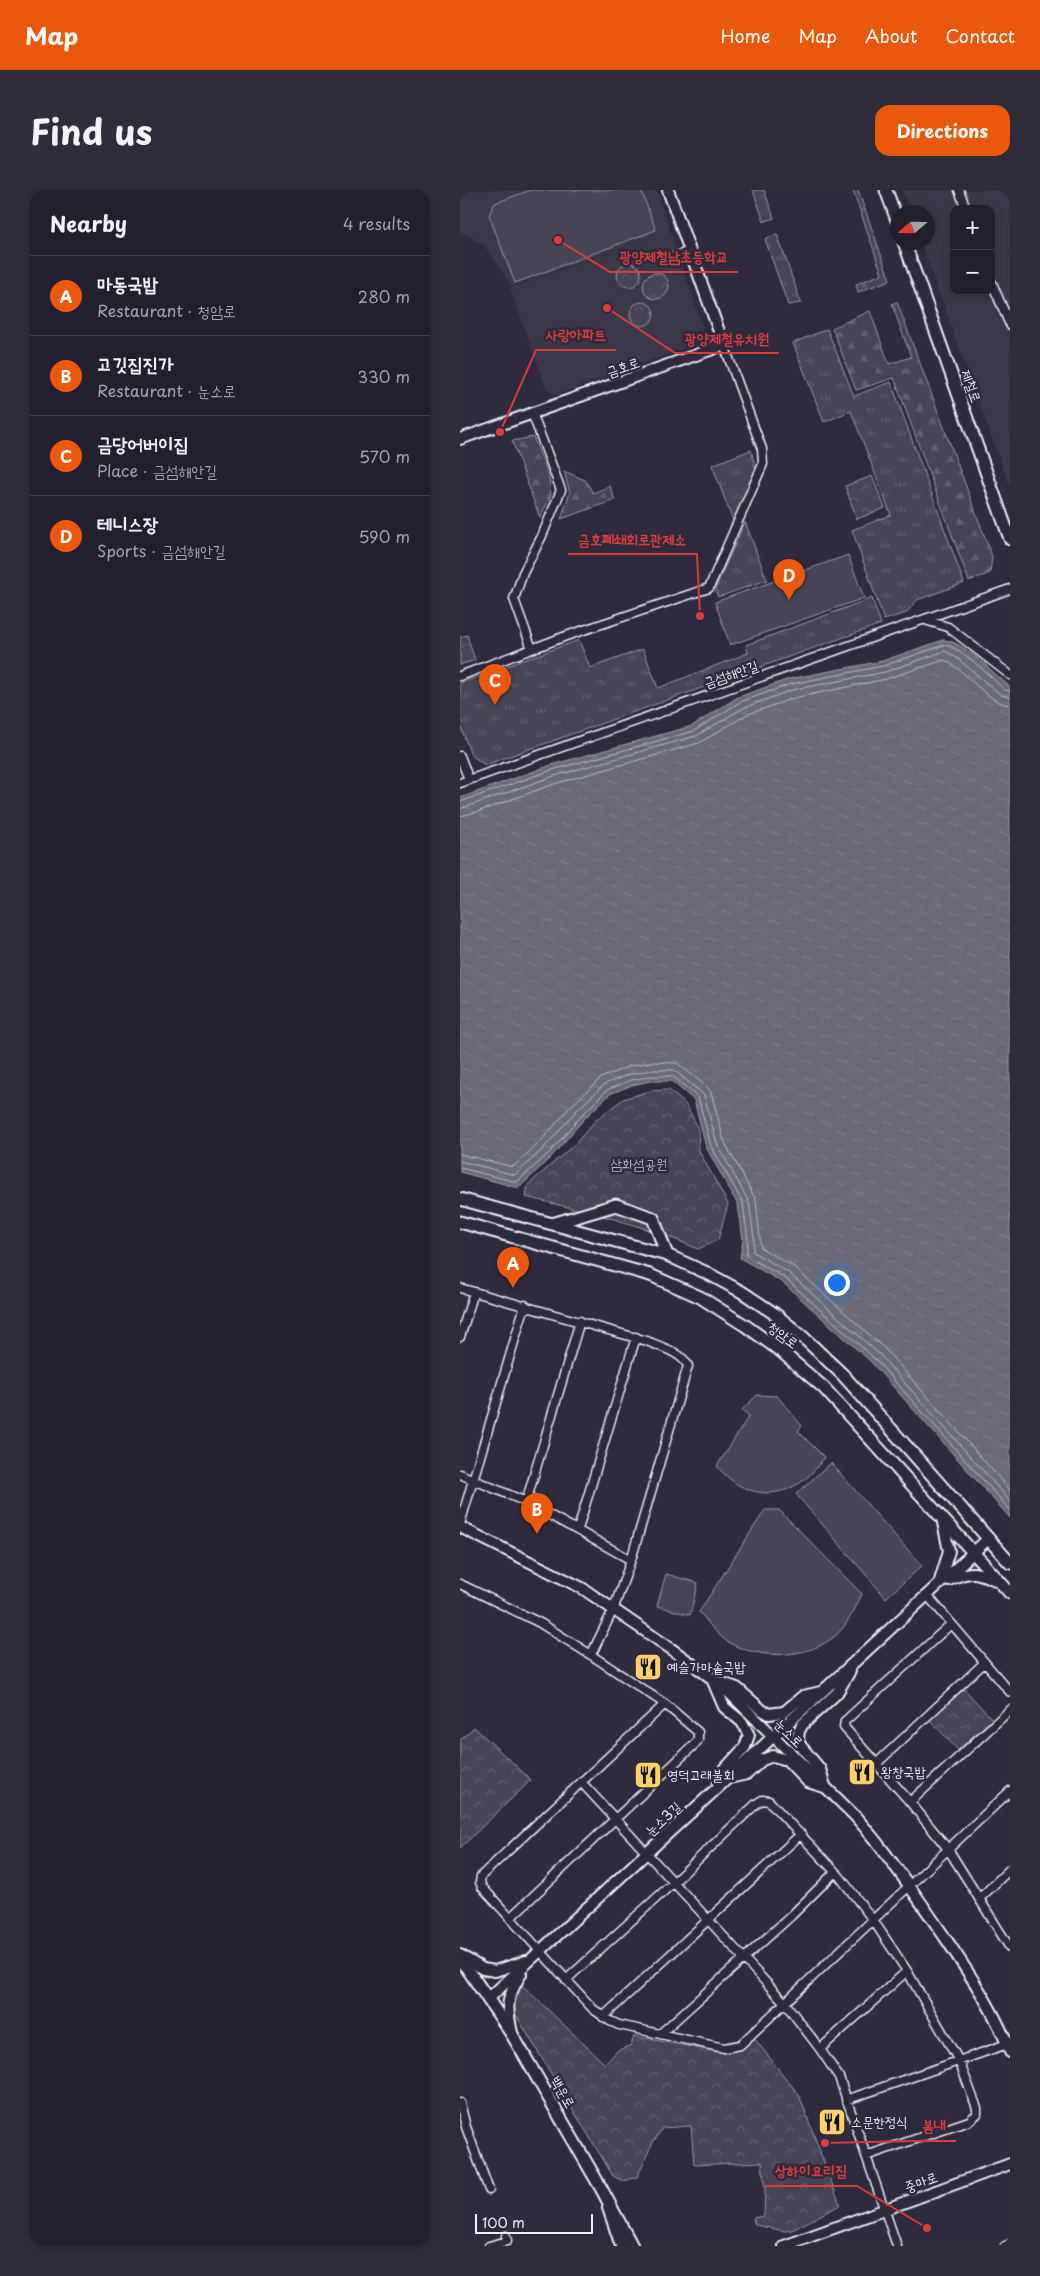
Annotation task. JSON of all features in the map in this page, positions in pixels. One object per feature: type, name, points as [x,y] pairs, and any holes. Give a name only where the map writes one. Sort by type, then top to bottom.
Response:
[{"type":"main road","points":[[886,190],[891,205]]},
{"type":"main road","name":"제철로","points":[[907,250],[1010,539]]},
{"type":"main road","name":"청암로","points":[[460,1199],[667,1255],[707,1273],[742,1292],[804,1338],[843,1375],[1010,1563]]},
{"type":"main road","points":[[551,1224],[616,1205],[653,1218],[667,1255]]},
{"type":"main road","name":"청암로","points":[[460,1222],[650,1275],[700,1297],[782,1352],[824,1388],[1010,1593]]},
{"type":"main road","name":"백운로","points":[[460,1956],[513,2036],[601,2188],[632,2246]]},
{"type":"street","points":[[460,676],[709,588],[763,464],[762,449],[668,190]]},
{"type":"street","points":[[959,190],[965,205]]},
{"type":"street","points":[[671,258],[690,251]]},
{"type":"street","points":[[995,290],[1010,325]]},
{"type":"street","name":"금호로","points":[[460,438],[724,346]]},
{"type":"street","points":[[532,413],[561,490],[542,536],[523,573],[514,599],[532,649]]},
{"type":"street","name":"금섬해안길","points":[[460,783],[1010,589]]},
{"type":"street","points":[[925,620],[948,627],[1010,675]]},
{"type":"street","points":[[460,756],[468,780]]},
{"type":"street","points":[[460,1288],[580,1320],[636,1338],[676,1353],[685,1360],[688,1366],[631,1560],[614,1608],[591,1655]]},
{"type":"street","points":[[460,1337],[474,1292]]},
{"type":"street","points":[[460,1526],[525,1306]]},
{"type":"street","points":[[526,1502],[580,1320]]},
{"type":"street","points":[[578,1529],[636,1338]]},
{"type":"street","points":[[460,1474],[526,1502],[578,1529],[631,1560]]},
{"type":"street","points":[[939,1584],[949,1552],[941,1516]]},
{"type":"street","name":"눈소로","points":[[460,1526],[582,1588],[614,1608],[712,1678],[774,1736],[870,1832],[910,1885],[977,1987],[1009,2046]]},
{"type":"street","name":"눈소3길","points":[[489,1998],[988,1539]]},
{"type":"street","points":[[939,1584],[966,1572],[978,1573],[1000,1582]]},
{"type":"street","points":[[460,1584],[540,1623],[665,1704],[698,1732],[698,1740],[511,1917]]},
{"type":"street","points":[[927,1595],[1010,1692]]},
{"type":"street","points":[[951,1624],[845,1721],[846,1732],[910,1802],[948,1849],[1009,1943]]},
{"type":"street","points":[[825,1787],[820,1769],[800,1745],[798,1731],[803,1724],[837,1693],[855,1661]]},
{"type":"street","points":[[876,1764],[984,1663]]},
{"type":"street","points":[[712,1678],[736,1688],[769,1714],[784,1712],[803,1696],[822,1692]]},
{"type":"street","points":[[712,1678],[724,1706],[742,1722],[749,1735],[745,1747],[723,1771],[717,1788]]},
{"type":"street","points":[[665,1704],[481,1876],[480,1882],[482,1887],[593,2009],[619,2025],[724,2048],[740,2045],[1010,1791]]},
{"type":"street","points":[[910,1802],[1010,1710]]},
{"type":"street","points":[[728,1779],[747,1774],[762,1760],[773,1756],[786,1760],[808,1782],[825,1787]]},
{"type":"street","points":[[582,1783],[785,2003],[820,2049],[839,2077],[897,2246]]},
{"type":"street","points":[[566,1980],[673,1883],[756,1804],[762,1800],[769,1800],[835,1872],[873,1920],[907,1970],[959,2061],[977,2108],[977,2114],[974,2118],[866,2156]]},
{"type":"street","points":[[603,2016],[800,1834]]},
{"type":"street","points":[[980,1898],[1010,1869]]},
{"type":"street","points":[[660,2034],[745,1959],[835,1872]]},
{"type":"street","points":[[460,1956],[483,1969],[495,1971],[525,1960],[527,1963],[507,1998],[506,2008],[513,2036]]},
{"type":"street","points":[[820,2049],[907,1970]]},
{"type":"street","points":[[846,2100],[1009,2046]]},
{"type":"street","points":[[460,2103],[471,2142],[489,2190]]},
{"type":"street","name":"중마로","points":[[784,2246],[1010,2164]]},
{"type":"street","points":[[601,2188],[621,2246]]},
{"type":"street","points":[[489,2246],[507,2241],[506,2236]]},
{"type":"street","points":[[1005,2246],[1010,2244]]},
{"type":"shaded area","points":[[460,190],[656,190],[703,327],[693,345],[556,395],[546,388],[510,288],[655,236],[512,286],[483,244],[460,232]]},
{"type":"shaded area","points":[[901,190],[1010,190],[1010,488],[924,250],[935,250],[935,205],[907,205]]},
{"type":"green space","points":[[531,190],[641,190],[656,230],[515,283],[489,215],[495,203]]},
{"type":"green space","points":[[753,190],[764,190],[774,218],[764,222]]},
{"type":"green space","points":[[853,190],[858,190],[890,280],[858,292],[856,284],[882,274]]},
{"type":"green space","points":[[777,234],[801,303],[788,305],[765,239]]},
{"type":"green space","points":[[629,263],[634,264],[640,270],[640,280],[634,286],[629,287],[624,286],[618,280],[617,275],[618,270],[624,264]]},
{"type":"green space","points":[[656,273],[665,277],[669,286],[665,295],[656,299],[647,295],[643,286],[647,277]]},
{"type":"green space","points":[[642,302],[647,303],[653,309],[653,319],[647,325],[642,326],[637,325],[631,319],[630,314],[631,309],[637,303]]},
{"type":"green space","points":[[897,302],[992,556],[990,573],[969,581],[894,378],[856,390],[832,328],[870,311],[889,364],[911,357],[892,304]]},
{"type":"green space","points":[[827,329],[854,396],[891,382],[964,583],[917,600],[906,613],[884,620],[852,530],[891,515],[851,411],[824,422],[793,343]]},
{"type":"green space","points":[[533,437],[549,476],[551,495],[540,518],[512,441]]},
{"type":"green space","points":[[751,450],[756,468],[733,521],[712,465]]},
{"type":"green space","points":[[564,471],[585,480],[593,493],[610,486],[615,500],[561,519],[570,493]]},
{"type":"green space","points":[[872,476],[885,508],[857,519],[845,486]]},
{"type":"green space","points":[[745,522],[767,580],[718,597],[715,589]]},
{"type":"green space","points":[[848,555],[864,598],[730,645],[715,602]]},
{"type":"green space","points":[[872,598],[881,624],[485,765],[471,755],[460,725],[460,683],[579,640],[590,668],[643,649],[658,688],[748,653],[746,645]]},
{"type":"green space","points":[[467,635],[475,660],[460,665],[460,637]]},
{"type":"green space","name":"삼화섬공원","points":[[669,1090],[686,1105],[698,1128],[699,1151],[728,1204],[718,1240],[698,1249],[635,1225],[526,1197],[528,1185],[575,1144],[596,1120],[623,1099],[650,1091]]},
{"type":"green space","points":[[757,1395],[777,1396],[802,1426],[798,1431],[824,1457],[801,1482],[773,1493],[758,1492],[744,1488],[730,1479],[717,1466],[749,1416],[742,1410]]},
{"type":"green space","points":[[831,1463],[922,1566],[886,1598],[796,1494]]},
{"type":"green space","points":[[765,1510],[779,1510],[862,1594],[850,1617],[835,1636],[824,1644],[797,1653],[768,1654],[740,1648],[728,1642],[712,1628],[699,1612]]},
{"type":"green space","points":[[666,1574],[698,1583],[690,1615],[657,1606]]},
{"type":"green space","points":[[964,1689],[992,1719],[958,1750],[930,1720]]},
{"type":"green space","points":[[474,1727],[531,1780],[460,1848],[460,1740]]},
{"type":"green space","points":[[522,1985],[605,2064],[617,2051],[631,2045],[634,2036],[717,2052],[737,2050],[754,2038],[799,2095],[840,2205],[792,2230],[785,2231],[755,2225],[753,2218],[764,2216],[765,2189],[762,2162],[694,2165],[691,2126],[662,2128],[651,2146],[637,2177],[623,2181],[613,2176],[511,2007],[516,1990]]},
{"type":"water","points":[[943,640],[950,641],[968,651],[1010,687],[1010,1518],[871,1362],[782,1282],[740,1258],[743,1240],[738,1205],[706,1147],[694,1100],[671,1081],[651,1081],[632,1085],[610,1094],[519,1188],[460,1172],[460,798],[551,765],[692,726],[738,697],[789,679],[882,661]]},
{"type":"place","name":"광양제철남초등학교","points":[[558,240]]},
{"type":"place","name":"광양제철유치원","points":[[607,308]]},
{"type":"place","name":"사랑아파트","points":[[500,432]]},
{"type":"place","name":"테니스장","points":[[789,600]]},
{"type":"place","name":"금호폐쇄회로관제소","points":[[700,616]]},
{"type":"place","name":"금당어버이집","points":[[495,705]]},
{"type":"place","name":"마동국밥","points":[[513,1288]]},
{"type":"place","name":"고깃집진가","points":[[537,1534]]},
{"type":"place","name":"예슬가마솥국밥","points":[[648,1667]]},
{"type":"place","name":"왕창국밥","points":[[862,1772]]},
{"type":"place","name":"영덕고래불회","points":[[648,1775]]},
{"type":"place","name":"소문한정식","points":[[832,2122]]},
{"type":"place","name":"봄내","points":[[825,2143]]},
{"type":"place","name":"상하이요리집","points":[[927,2228]]}]
